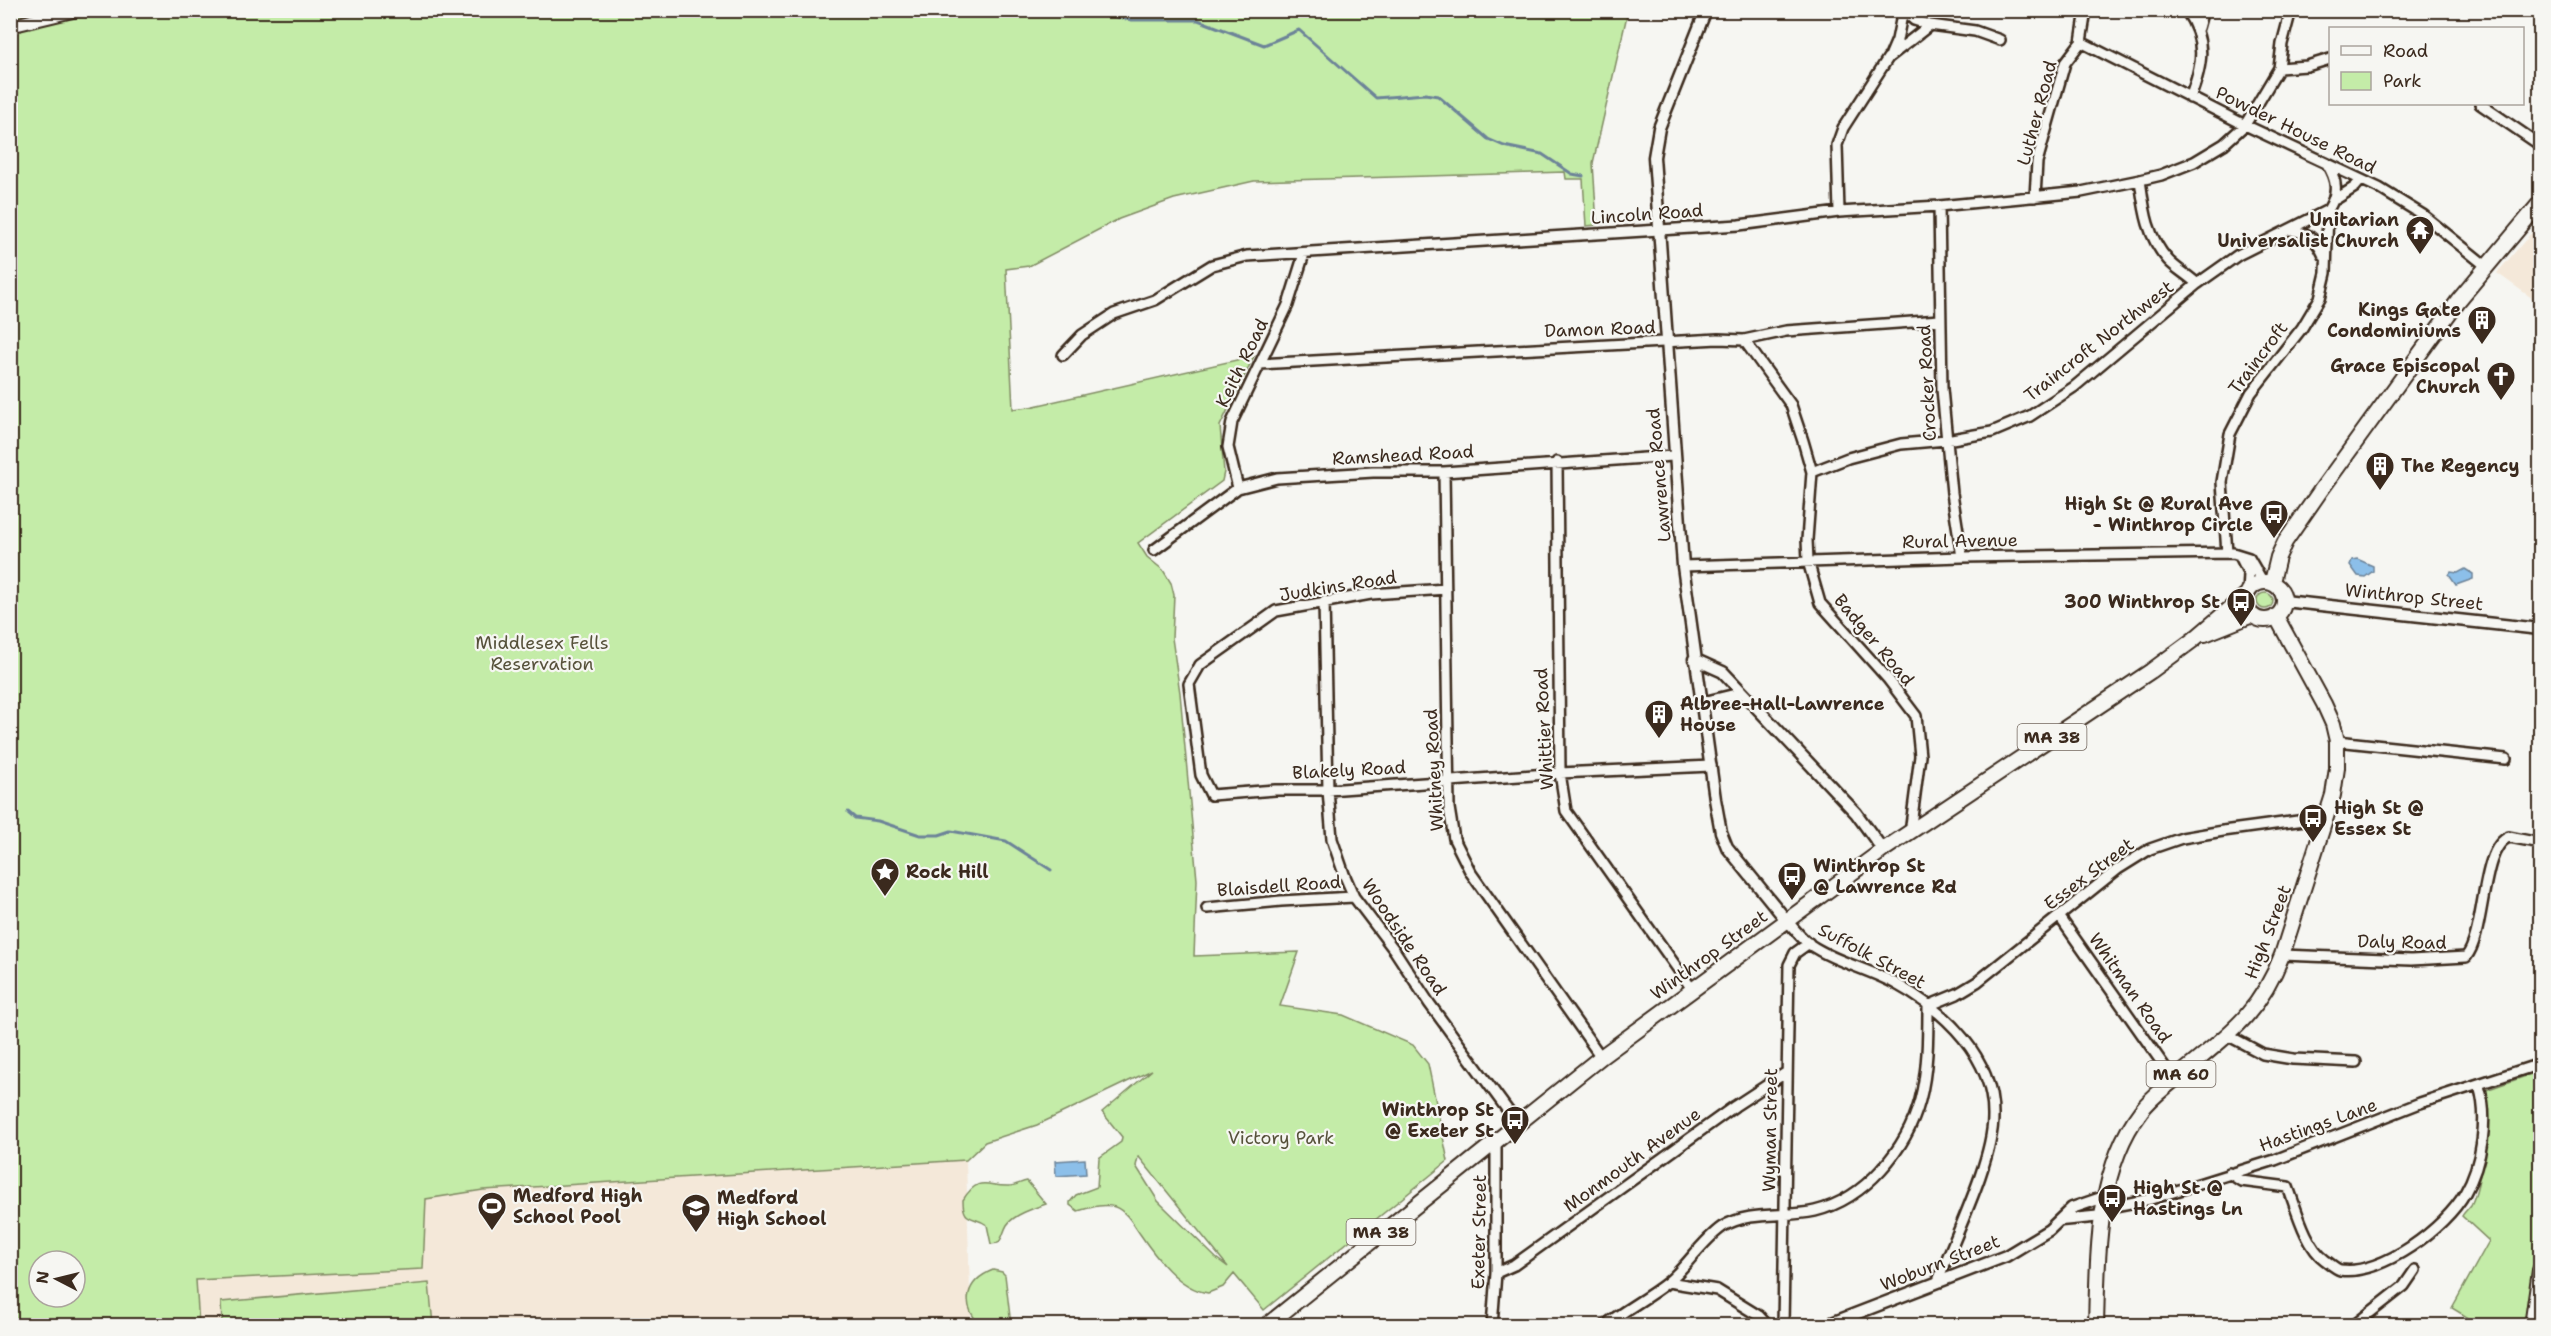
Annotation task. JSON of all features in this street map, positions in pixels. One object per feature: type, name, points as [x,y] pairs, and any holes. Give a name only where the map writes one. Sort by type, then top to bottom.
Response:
[{"type":"main road","points":[[10,26],[77,10]]},
{"type":"main road","points":[[2268,582],[2281,550],[2291,533],[2486,266],[2541,203]]},
{"type":"main road","points":[[2250,616],[2246,607],[2247,594],[2253,586],[2268,582],[2280,589],[2284,601],[2282,611],[2276,616]]},
{"type":"main road","name":"Winthrop Street","points":[[1266,1326],[1496,1139],[1692,989],[1883,850],[2151,671],[2193,640],[2247,594]]},
{"type":"main road","name":"Winthrop Street","points":[[2193,640],[2250,616]]},
{"type":"main road","name":"MA 38","points":[[2250,616],[2264,620],[2276,616]]},
{"type":"main road","name":"High Street","points":[[2096,1326],[2098,1260],[2105,1206],[2119,1150],[2140,1111],[2156,1094],[2229,1036],[2261,999],[2282,955],[2327,817],[2337,768],[2337,741],[2324,704],[2276,616]]},
{"type":"main road","points":[[2532,1326],[2541,1270]]},
{"type":"street","name":"Lawrence Road","points":[[1706,10],[1659,128],[1654,157],[1673,456],[1683,566],[1721,832],[1727,846],[1787,921]]},
{"type":"street","points":[[1903,10],[1914,20],[1930,25],[1975,31],[2000,40]]},
{"type":"street","points":[[1839,212],[1837,145],[1843,128],[1896,46],[1903,10]]},
{"type":"street","points":[[2081,42],[2086,10]]},
{"type":"street","points":[[2186,10],[2198,28]]},
{"type":"street","points":[[2190,98],[2198,77],[2201,54],[2198,28],[2203,10]]},
{"type":"street","points":[[2292,10],[2282,44],[2279,68],[2298,68],[2329,60]]},
{"type":"street","points":[[1888,58],[1930,25]]},
{"type":"street","name":"Powder House Road","points":[[2081,42],[2190,98],[2361,180],[2423,215],[2486,266]]},
{"type":"street","name":"Luther Road","points":[[2036,197],[2037,162],[2065,63],[2081,42]]},
{"type":"street","name":"Lincoln Road","points":[[1063,355],[1082,335],[1114,314],[1155,300],[1212,265],[1247,256],[1739,225],[1839,212],[2036,197],[2080,192],[2140,180],[2161,175],[2194,162],[2224,144],[2245,125],[2279,68]]},
{"type":"street","points":[[2481,105],[2541,145]]},
{"type":"street","points":[[2327,164],[2335,181],[2336,198]]},
{"type":"street","points":[[2140,180],[2144,213],[2156,244],[2171,263],[2197,284],[2238,255],[2328,210],[2336,198],[2355,187],[2361,180]]},
{"type":"street","name":"Crocker Road","points":[[1939,206],[1940,320],[1946,440],[1962,556]]},
{"type":"street","name":"Traincroft","points":[[2227,553],[2222,482],[2230,434],[2251,393],[2315,307],[2324,282],[2328,210]]},
{"type":"street","points":[[2288,230],[2310,236],[2318,244],[2325,258]]},
{"type":"street","name":"Keith Road","points":[[1238,488],[1228,447],[1232,422],[1288,305],[1304,254]]},
{"type":"street","name":"Traincroft Northwest","points":[[1812,472],[1848,458],[1901,444],[1946,440],[1992,432],[2030,416],[2074,387],[2197,284]]},
{"type":"street","name":"Damon Road","points":[[1260,364],[1718,339],[1744,340],[1786,331],[1940,320]]},
{"type":"street","name":"Badger Road","points":[[1744,340],[1791,405],[1812,472],[1807,540],[1808,561],[1820,603],[1888,679],[1916,716],[1920,756],[1910,833]]},
{"type":"street","name":"Ramshead Road","points":[[1154,550],[1238,488],[1277,478],[1373,472],[1444,472],[1557,462],[1673,456]]},
{"type":"street","name":"Whittier Road","points":[[1557,462],[1560,773],[1566,811],[1692,989]]},
{"type":"street","name":"Whitney Road","points":[[1444,472],[1448,779],[1449,808],[1454,839],[1472,873],[1601,1057]]},
{"type":"street","points":[[2239,554],[2251,561],[2268,582]]},
{"type":"street","points":[[2239,554],[2249,574],[2247,594]]},
{"type":"street","name":"Rural Avenue","points":[[1683,566],[1962,556],[2239,554]]},
{"type":"street","name":"Judkins Road","points":[[1208,789],[1201,775],[1189,684],[1200,665],[1276,611],[1371,594],[1446,589]]},
{"type":"street","name":"Woodside Road","points":[[1324,601],[1328,790],[1332,839],[1354,897],[1517,1123]]},
{"type":"street","name":"Winthrop Street","points":[[2284,601],[2541,630]]},
{"type":"street","points":[[1695,659],[1723,672],[1856,813],[1883,850]]},
{"type":"street","points":[[1701,703],[1742,693]]},
{"type":"street","points":[[2337,741],[2506,759]]},
{"type":"street","name":"Blakely Road","points":[[1208,789],[1211,795],[1275,790],[1328,790],[1448,779],[1711,766]]},
{"type":"street","name":"Essex Street","points":[[1928,1005],[1957,994],[1977,982],[2118,869],[2150,849],[2203,835],[2327,817]]},
{"type":"street","name":"Daly Road","points":[[2282,955],[2411,960],[2466,957],[2473,947],[2487,879],[2499,845],[2509,837],[2541,843]]},
{"type":"street","name":"Blaisdell Road","points":[[1207,909],[1281,901],[1354,897]]},
{"type":"street","name":"Whitman Road","points":[[2059,916],[2174,1080]]},
{"type":"street","name":"Suffolk Street","points":[[1787,921],[1809,943],[1896,984],[1928,1005],[1955,1028],[1984,1071],[1993,1117],[1985,1158],[1938,1281]]},
{"type":"street","name":"Wyman Street","points":[[1783,1326],[1789,965],[1795,953],[1809,943]]},
{"type":"street","points":[[1604,1326],[1668,1282],[1722,1227],[1745,1218],[1815,1211],[1846,1199],[1870,1180],[1896,1153],[1920,1101],[1925,1075],[1928,1005]]},
{"type":"street","points":[[2229,1036],[2263,1054],[2293,1059],[2356,1062]]},
{"type":"street","name":"Hastings Lane","points":[[2105,1206],[2151,1199],[2276,1160],[2420,1103],[2479,1086],[2541,1064]]},
{"type":"street","name":"Monmouth Avenue","points":[[1496,1273],[1514,1265],[1735,1106],[1787,1072]]},
{"type":"street","points":[[2229,1173],[2252,1183],[2288,1187],[2307,1236],[2322,1259],[2340,1270],[2370,1267],[2399,1256],[2434,1228],[2464,1195],[2476,1169],[2483,1126],[2483,1099],[2479,1086]]},
{"type":"street","name":"Exeter Street","points":[[1492,1326],[1496,1273],[1496,1139]]},
{"type":"street","points":[[2061,1220],[2105,1206]]},
{"type":"street","name":"Woburn Street","points":[[1824,1326],[2006,1256],[2030,1244],[2061,1220],[2072,1208],[2105,1206]]},
{"type":"street","points":[[2353,1326],[2404,1286],[2415,1270]]},
{"type":"street","points":[[1668,1282],[1717,1290],[1759,1316],[1768,1326]]},
{"type":"shaded area","points":[[2540,223],[2540,304],[2497,273]]},
{"type":"shaded area","name":"Medford High School","points":[[966,1160],[971,1325],[199,1325],[196,1280],[422,1269],[426,1199],[483,1190]]},
{"type":"green space","name":"Middlesex Fells Reservation","points":[[10,11],[1628,11],[1593,163],[1597,225],[1586,226],[1583,179],[1566,179],[1565,172],[1254,181],[1174,199],[1119,219],[1029,266],[1006,269],[1013,409],[1254,356],[1220,426],[1224,472],[1222,481],[1138,543],[1147,557],[1163,570],[1171,583],[1174,595],[1172,638],[1180,693],[1197,880],[1194,956],[1299,952],[1280,1006],[1343,1015],[1413,1045],[1428,1064],[1448,1161],[1264,1310],[1234,1274],[1223,1287],[1208,1293],[1197,1290],[1178,1278],[1160,1261],[1129,1218],[1119,1209],[1101,1206],[1078,1211],[1070,1205],[1076,1195],[1097,1187],[1099,1158],[1121,1142],[1122,1137],[1102,1112],[1152,1070],[1037,1125],[985,1142],[966,1160],[483,1190],[426,1199],[423,1269],[196,1280],[199,1325],[11,1325]],"holes":[[[1139,1157],[1228,1267],[1158,1201],[1136,1166]]]},
{"type":"green space","points":[[2265,593],[2273,601],[2265,609],[2257,601]]},
{"type":"green space","points":[[2540,1071],[2540,1325],[2480,1325],[2452,1308],[2489,1241],[2462,1216],[2475,1196],[2482,1166],[2488,1113],[2486,1090]]},
{"type":"green space","points":[[1027,1181],[1046,1204],[1014,1218],[1007,1225],[998,1243],[991,1244],[987,1225],[967,1215],[963,1207],[963,1200],[979,1184],[1009,1186]]},
{"type":"green space","points":[[993,1270],[1005,1275],[1011,1325],[980,1325],[970,1309],[968,1301],[972,1287],[977,1280]]},
{"type":"green space","points":[[429,1283],[433,1325],[222,1325],[221,1302]]},
{"type":"water","points":[[2357,559],[2373,566],[2373,571],[2365,577],[2358,576],[2350,565],[2352,560]]},
{"type":"water","points":[[2465,569],[2473,574],[2473,579],[2456,585],[2449,575],[2451,572],[2458,573]]},
{"type":"water","points":[[1085,1159],[1086,1174],[1056,1176],[1055,1161]]},
{"type":"waterway","points":[[1023,10],[1025,12],[1080,10]]},
{"type":"waterway","points":[[1081,10],[1132,20],[1198,20],[1264,45],[1299,30],[1376,98],[1425,94],[1438,96],[1488,139],[1504,146],[1542,154],[1572,174],[1583,176]]},
{"type":"waterway","points":[[848,812],[855,818],[878,821],[920,835],[939,835],[951,831],[1006,841],[1051,870]]},
{"type":"place","name":"Unitarian Universalist Church","points":[[2420,256]]},
{"type":"place","name":"Kings Gate Condominiums","points":[[2482,346]]},
{"type":"place","name":"Grace Episcopal Church","points":[[2501,402]]},
{"type":"place","name":"The Regency","points":[[2380,492]]},
{"type":"place","name":"High St @ Rural Ave - Winthrop Circle","points":[[2274,540]]},
{"type":"place","name":"300 Winthrop St","points":[[2241,628]]},
{"type":"place","name":"Albree-Hall-Lawrence House","points":[[1659,740]]},
{"type":"place","name":"High St @ Essex St","points":[[2313,844]]},
{"type":"place","name":"Rock Hill","points":[[885,898]]},
{"type":"place","name":"Winthrop St @ Lawrence Rd","points":[[1792,902]]},
{"type":"place","name":"Winthrop St @ Exeter St","points":[[1515,1146]]},
{"type":"place","name":"High St @ Hastings Ln","points":[[2112,1224]]},
{"type":"place","name":"Medford High School Pool","points":[[492,1232]]},
{"type":"place","name":"Medford High School","points":[[696,1234]]},
{"type":"park label","name":"Victory Park","points":[[1281,1138]]}]
